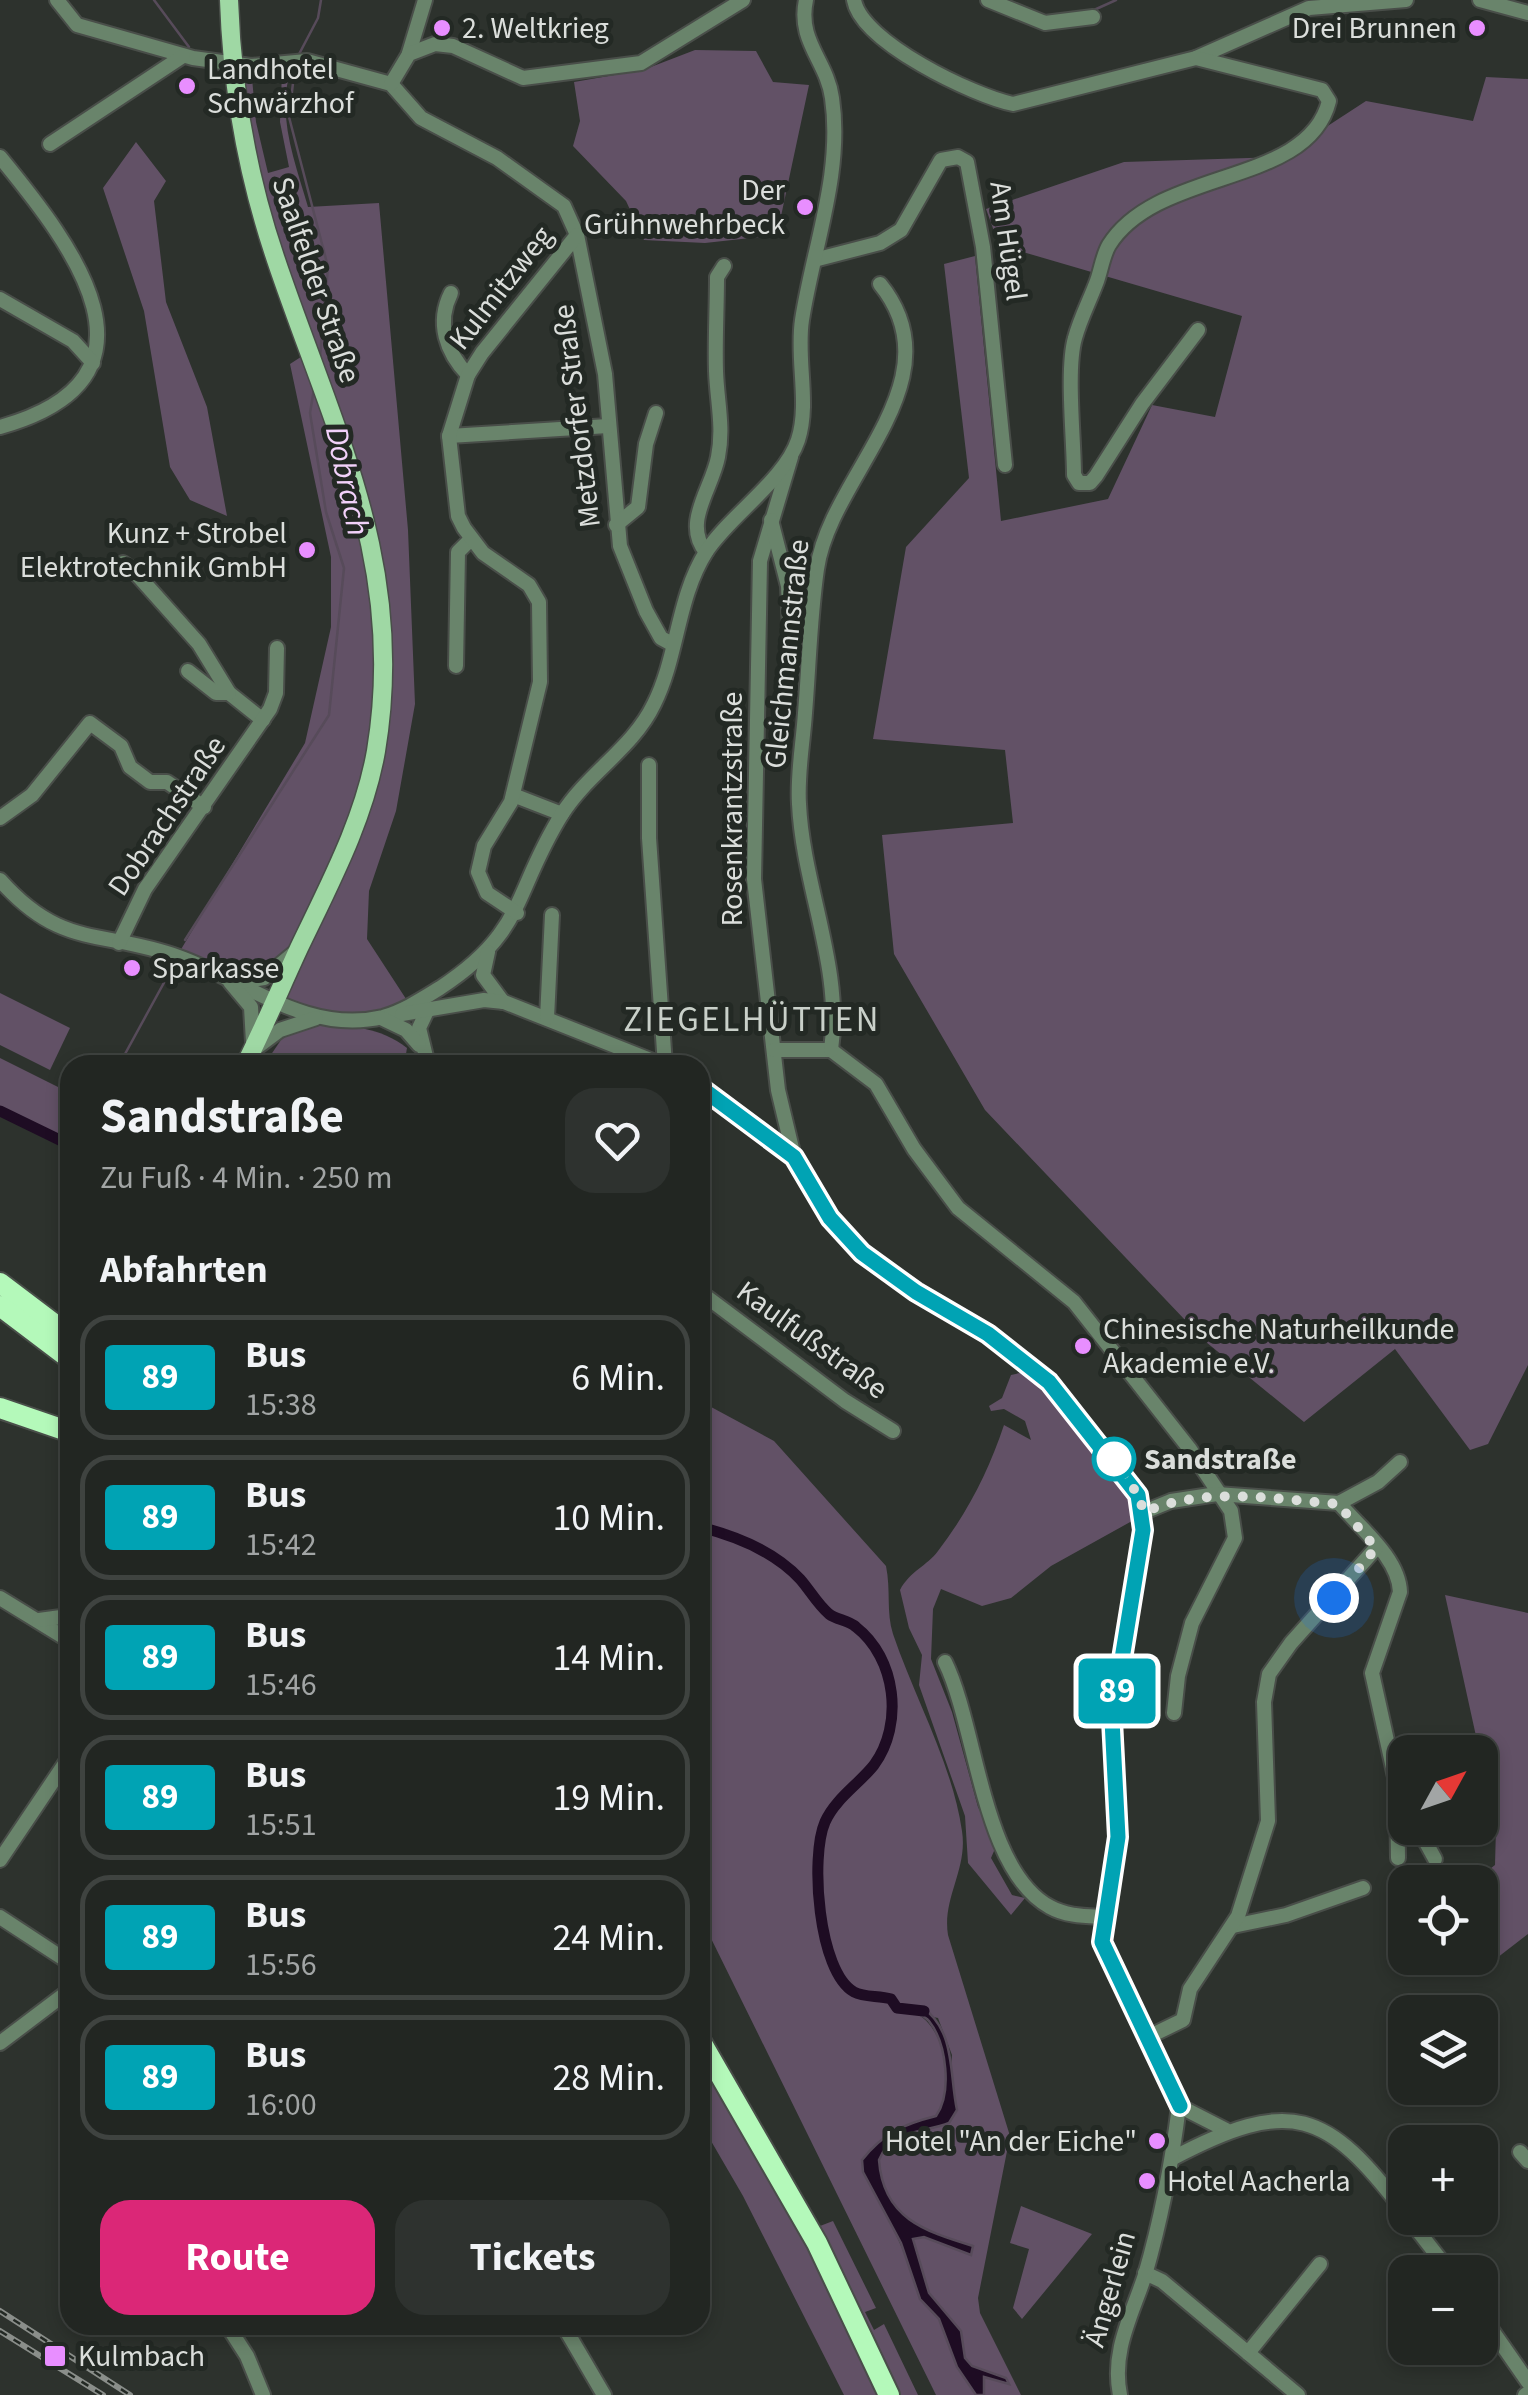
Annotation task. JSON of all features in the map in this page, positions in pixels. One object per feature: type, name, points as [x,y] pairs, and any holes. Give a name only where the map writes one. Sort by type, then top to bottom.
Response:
[{"type":"highway","points":[[0,1283],[60,1328]]},
{"type":"highway","points":[[0,1306],[60,1351]]},
{"type":"highway","points":[[0,1408],[60,1429]]},
{"type":"highway","points":[[37,1421],[60,1415]]},
{"type":"highway","points":[[710,2058],[816,2243],[889,2395]]},
{"type":"main road","name":"Saalfelder Straße","points":[[229,0],[232,65],[257,199],[327,395],[376,556],[384,626],[376,748],[370,776],[330,886],[298,950]]},
{"type":"main road","points":[[252,1055],[298,950]]},
{"type":"street","points":[[56,0],[78,25],[184,56],[232,65],[307,61],[391,84],[409,54],[425,0]]},
{"type":"street","points":[[409,54],[435,44],[453,46],[523,78],[641,63],[743,0]]},
{"type":"street","name":"Rosenkrantzstraße","points":[[794,1157],[783,1124],[754,879],[760,561],[786,482],[802,408],[802,322],[818,259],[833,100],[806,37],[806,0]]},
{"type":"street","points":[[988,0],[1045,23],[1093,17]]},
{"type":"street","points":[[855,5],[869,25],[929,68],[990,99],[1013,104],[1196,58],[1309,8],[1406,0]]},
{"type":"street","points":[[1487,1],[1528,13]]},
{"type":"street","points":[[50,144],[184,56]]},
{"type":"street","points":[[1196,58],[1322,90],[1329,101],[1326,115],[1319,129],[1278,157],[1161,198],[1137,213],[1108,247],[1074,342],[1074,475],[1079,483],[1090,483],[1096,476],[1142,404],[1198,330]]},
{"type":"street","name":"Metzdorfer Straße","points":[[391,84],[421,118],[496,158],[564,206],[577,234],[605,374],[616,525],[646,611],[661,638],[672,644]]},
{"type":"street","name":"Am Hügel","points":[[818,259],[892,236],[914,210],[941,160],[958,157],[968,162],[987,279],[1005,465]]},
{"type":"street","points":[[0,427],[56,402],[94,363],[100,331],[72,258],[3,168]]},
{"type":"street","name":"Kulmitzweg","points":[[471,539],[458,516],[448,436],[468,374],[577,234]]},
{"type":"street","points":[[706,552],[697,541],[695,523],[715,471],[722,434],[716,372],[718,277],[724,266]]},
{"type":"street","name":"Gleichmannstraße","points":[[831,1050],[836,998],[809,888],[799,801],[812,618],[822,544],[887,424],[904,370],[899,313],[880,284]]},
{"type":"street","name":"Kulmitzweg","points":[[451,292],[445,304],[446,345],[468,374]]},
{"type":"street","points":[[0,299],[73,341],[94,363]]},
{"type":"street","points":[[73,341],[89,341],[100,331]]},
{"type":"street","points":[[616,525],[638,506],[646,444],[656,413]]},
{"type":"street","points":[[448,436],[608,426]]},
{"type":"street","points":[[425,1055],[419,1028],[422,1006],[488,952],[517,913],[562,814],[638,733],[656,702],[672,644],[706,552],[792,453]]},
{"type":"street","points":[[771,519],[788,586],[790,630]]},
{"type":"street","points":[[456,666],[458,552],[471,539],[497,564],[530,585],[539,602],[540,682],[513,796],[484,846],[478,872],[487,892],[517,913]]},
{"type":"street","name":"Dobrachstraße","points":[[117,566],[123,563],[133,570],[186,629],[229,693],[263,720]]},
{"type":"street","name":"Dobrachstraße","points":[[119,942],[145,889],[263,720],[276,693],[276,648]]},
{"type":"street","name":"Dobrachstraße","points":[[188,671],[216,693],[229,693]]},
{"type":"street","points":[[0,818],[32,794],[90,722],[120,746],[130,768],[150,782],[168,782],[204,808]]},
{"type":"street","points":[[649,765],[664,1055]]},
{"type":"street","points":[[513,796],[562,814]]},
{"type":"street","points":[[0,880],[28,910],[60,930],[162,951],[317,1018]]},
{"type":"street","points":[[546,1018],[552,916]]},
{"type":"street","points":[[238,982],[264,978],[298,950]]},
{"type":"street","points":[[488,952],[482,975],[504,1002]]},
{"type":"street","points":[[222,975],[251,1007],[251,1055]]},
{"type":"street","points":[[254,1055],[280,1030],[317,1018],[380,1018],[422,1006],[484,1000],[504,1002],[639,1055]]},
{"type":"street","points":[[380,1018],[406,1030],[422,1047]]},
{"type":"street","points":[[774,1050],[831,1050],[876,1084],[914,1149],[958,1208],[1058,1287],[1087,1317],[1189,1448],[1236,1520],[1235,1538],[1192,1623],[1178,1676],[1174,1713]]},
{"type":"street","points":[[710,1094],[794,1157],[830,1218],[862,1253],[916,1292],[988,1334],[1049,1382],[1128,1476],[1144,1512],[1112,1720],[1118,1837],[1103,1918],[1107,1961],[1180,2106],[1226,2130]]},
{"type":"street","name":"Kaulfußstraße","points":[[710,1300],[845,1401],[893,1431]]},
{"type":"street","points":[[1144,1512],[1171,1500],[1217,1494],[1338,1504],[1378,1482],[1400,1462]]},
{"type":"street","points":[[1338,1504],[1399,1581],[1400,1592],[1372,1673],[1388,1745]]},
{"type":"street","points":[[1146,2038],[1183,2020],[1190,1990],[1210,1952],[1233,1926],[1268,1821],[1264,1702],[1269,1674],[1291,1643],[1376,1548]]},
{"type":"street","points":[[0,1598],[60,1634]]},
{"type":"street","points":[[39,1620],[60,1616]]},
{"type":"street","points":[[944,1662],[991,1812],[1022,1882],[1036,1898],[1062,1913],[1103,1918]]},
{"type":"street","points":[[0,1860],[60,1771]]},
{"type":"street","points":[[1398,1845],[1398,1858]]},
{"type":"street","points":[[1427,1845],[1435,1859]]},
{"type":"street","points":[[1233,1926],[1286,1915],[1363,1888]]},
{"type":"street","points":[[0,1917],[60,1956]]},
{"type":"street","points":[[0,2043],[60,1998]]},
{"type":"street","name":"Ängerlein","points":[[1120,2395],[1116,2366],[1145,2274],[1180,2106]]},
{"type":"street","points":[[1172,2158],[1226,2130],[1292,2122],[1319,2126],[1361,2156],[1388,2191]]},
{"type":"street","points":[[1422,2235],[1437,2255]]},
{"type":"street","points":[[1248,2353],[1320,2264]]},
{"type":"street","points":[[1145,2274],[1162,2281],[1298,2395]]},
{"type":"street","points":[[233,2335],[263,2395]]},
{"type":"street","points":[[569,2335],[604,2395]]},
{"type":"street","points":[[1498,2340],[1528,2382]]},
{"type":"shaded area","points":[[695,50],[756,51],[773,82],[809,85],[777,235],[705,243],[644,240],[626,201],[573,146],[580,121],[574,82],[643,70]]},
{"type":"shaded area","points":[[291,69],[286,121],[308,207],[379,203],[408,530],[415,704],[396,811],[369,891],[367,939],[410,1005],[359,1017],[325,1016],[274,1002],[294,955],[264,978],[222,975],[177,956],[305,743],[331,627],[331,557],[290,364],[310,351],[276,262],[241,83],[248,73],[264,72],[265,76],[252,78],[256,122],[268,173],[289,167],[280,122],[282,73]]},
{"type":"shaded area","points":[[1486,77],[1528,79],[1528,1365],[1488,1444],[1470,1450],[1395,1349],[1304,1422],[1206,1342],[985,1110],[894,954],[882,835],[1013,823],[1005,750],[873,739],[906,547],[969,478],[944,264],[975,256],[1001,521],[1108,499],[1152,405],[1215,417],[1242,316],[999,245],[986,209],[1124,162],[1280,157],[1366,101],[1473,121]]},
{"type":"shaded area","points":[[136,142],[166,181],[154,201],[166,302],[207,407],[227,516],[190,500],[170,467],[144,311],[103,188]]},
{"type":"shaded area","points":[[0,993],[70,1028],[50,1070],[0,1045]]},
{"type":"shaded area","points":[[318,1025],[354,1027],[376,1032],[407,1048],[406,1055],[271,1055],[283,1037]]},
{"type":"shaded area","points":[[0,1058],[60,1088],[60,1136],[0,1108]]},
{"type":"shaded area","points":[[1024,1372],[1108,1462],[1130,1502],[1132,1521],[1051,1566],[1011,1598],[982,1606],[941,1589],[933,1609],[931,1659],[952,1712],[978,1807],[997,1844],[991,1858],[1012,1895],[1025,1898],[1011,1915],[968,1863],[965,1816],[919,1685],[922,1655],[909,1628],[900,1590],[934,1556],[959,1521],[1004,1425],[1031,1440],[1025,1421],[1004,1409],[991,1411],[989,1406],[1002,1398],[1011,1375]]},
{"type":"shaded area","points":[[710,1406],[774,1441],[886,1566],[893,1634],[942,1756],[957,1806],[963,1845],[948,1908],[948,1935],[1010,2136],[978,2298],[980,2313],[1021,2395],[984,2395],[984,2377],[1008,2383],[972,2366],[965,2358],[961,2330],[929,2293],[913,2239],[924,2237],[970,2255],[973,2246],[909,2219],[888,2196],[882,2180],[878,2160],[889,2144],[930,2130],[957,2111],[950,2078],[952,2055],[938,2018],[914,2013],[925,2020],[940,2044],[946,2076],[942,2105],[936,2116],[895,2131],[862,2160],[931,2312],[939,2319],[957,2367],[976,2395],[936,2395],[710,1936]]},
{"type":"shaded area","points":[[1445,1595],[1528,1613],[1528,1934],[1498,1957],[1498,1735],[1476,1735]]},
{"type":"shaded area","points":[[922,2007],[941,2028],[946,2040],[957,2110],[949,2123],[891,2143],[879,2160],[882,2180],[888,2196],[909,2219],[973,2246],[971,2255],[924,2237],[913,2239],[929,2293],[961,2331],[965,2358],[972,2366],[1006,2378],[1009,2384],[984,2377],[984,2395],[976,2395],[957,2367],[939,2319],[920,2299],[901,2243],[863,2172],[862,2160],[886,2136],[936,2116],[941,2106],[946,2082],[940,2042],[929,2021],[908,2008]]},
{"type":"shaded area","points":[[710,2038],[820,2226],[833,2221],[876,2308],[865,2312],[874,2330],[884,2324],[918,2395],[896,2395],[710,2049]]},
{"type":"shaded area","points":[[710,2071],[784,2197],[882,2395],[844,2395],[710,2139]]},
{"type":"shaded area","points":[[1021,2206],[1092,2234],[1022,2319],[1013,2308],[1029,2249],[1010,2243]]},
{"type":"waterway","points":[[154,0],[189,47]]},
{"type":"waterway","name":"Dobrach","points":[[297,58],[318,18],[321,0]]},
{"type":"waterway","points":[[1094,10],[1116,0]]},
{"type":"waterway","name":"Dobrach","points":[[295,66],[289,117],[328,267],[320,357]]},
{"type":"waterway","name":"Dobrach","points":[[185,940],[329,715],[344,568],[326,512],[310,413],[314,389]]},
{"type":"waterway","name":"Dobrach","points":[[124,1055],[172,968]]},
{"type":"waterway","points":[[0,1111],[60,1140]]},
{"type":"waterway","name":"Dobrach","points":[[52,1136],[60,1134]]},
{"type":"waterway","points":[[710,1530],[741,1540],[778,1560],[829,1614],[856,1627],[880,1656],[891,1692],[889,1730],[874,1765],[825,1822],[818,1860],[820,1912],[832,1962],[854,1992],[891,1999],[897,2008],[924,2011]]},
{"type":"railway","points":[[0,2311],[130,2395]]},
{"type":"railway","points":[[0,2331],[103,2395]]},
{"type":"bus line","name":"89","points":[[710,1093],[794,1157],[830,1218],[862,1253],[916,1292],[988,1334],[1049,1382],[1128,1476],[1138,1495],[1144,1512],[1143,1530],[1112,1720],[1118,1837],[1102,1942],[1107,1961],[1180,2106]]},
{"type":"place","name":"2. Weltkrieg","points":[[442,28]]},
{"type":"place","name":"Drei Brunnen","points":[[1477,28]]},
{"type":"place","name":"Landhotel Schwärzhof","points":[[187,86]]},
{"type":"place","name":"Der Grühnwehrbeck","points":[[805,207]]},
{"type":"place","name":"Kunz + Strobel Elektrotechnik GmbH","points":[[307,550]]},
{"type":"place","name":"Sparkasse","points":[[132,968]]},
{"type":"place","name":"Chinesische Naturheilkunde Akademie e.V.","points":[[1083,1346]]},
{"type":"place","name":"Sandstraße","points":[[1114,1459]]},
{"type":"place","name":"Hotel \"An der Eiche\"","points":[[1157,2141]]},
{"type":"place","name":"Hotel Aacherla","points":[[1147,2181]]},
{"type":"place","name":"Kulmbach","points":[[55,2356]]},
{"type":"district","name":"ZIEGELHÜTTEN","points":[[752,1020]]},
{"type":"route","points":[[1114,1459],[1128,1476],[1144,1512],[1171,1500],[1217,1494],[1338,1504],[1376,1548],[1334,1598]]}]
